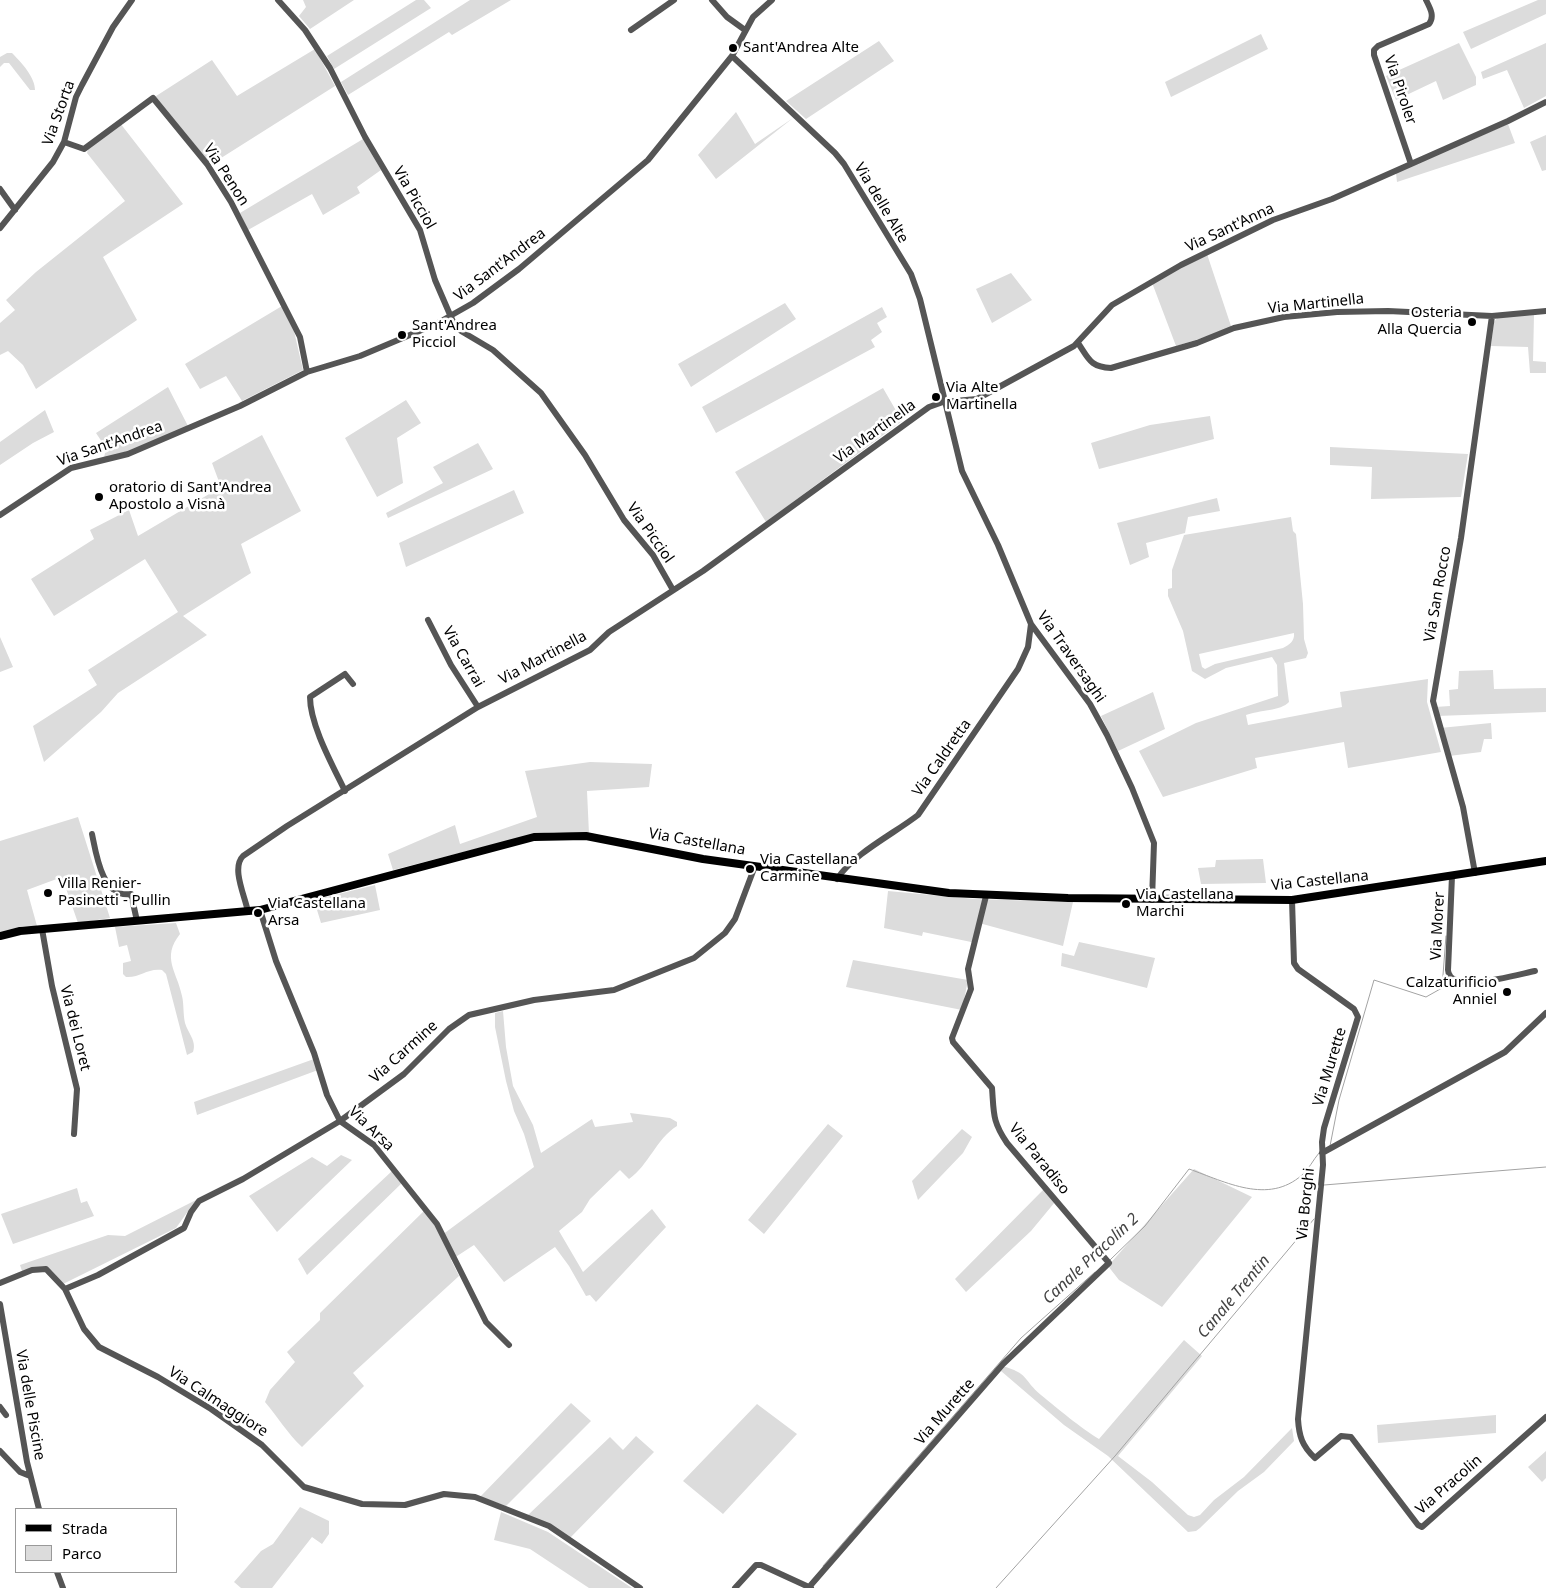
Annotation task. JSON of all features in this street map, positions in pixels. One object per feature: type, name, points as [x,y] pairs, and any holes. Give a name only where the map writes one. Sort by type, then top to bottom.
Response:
[{"type":"main road","name":"Via Castellana","points":[[0,936],[20,931],[260,910],[534,837],[586,836],[837,879],[986,896],[1152,900],[1292,900],[1546,861]]},
{"type":"street","name":"Via Storta","points":[[0,228],[53,162],[64,142],[76,98],[82,85],[113,27],[132,0]]},
{"type":"street","name":"Via Picciol","points":[[278,0],[305,30],[330,68],[365,137],[420,230],[435,280],[450,317],[461,331],[493,350],[541,393],[585,455],[624,520],[653,555],[673,590]]},
{"type":"street","points":[[631,30],[674,0]]},
{"type":"street","points":[[712,0],[727,17],[745,30]]},
{"type":"street","name":"Via Sant'Andrea","points":[[0,515],[71,468],[128,454],[240,406],[307,372],[360,356],[450,317],[473,304],[519,269],[648,160],[732,56],[753,17],[772,0]]},
{"type":"street","name":"Via Piroler","points":[[1411,164],[1374,55],[1378,46],[1429,24],[1432,20],[1432,12],[1426,0]]},
{"type":"street","name":"Via delle Alte","points":[[732,56],[835,153],[911,274],[920,299],[943,402]]},
{"type":"street","name":"Via Penon","points":[[64,142],[84,149],[153,98],[207,164],[231,202],[300,337],[307,372]]},
{"type":"street","name":"Via Sant'Anna","points":[[943,402],[977,399],[1078,343],[1112,305],[1181,265],[1273,220],[1332,199],[1508,121],[1546,102]]},
{"type":"street","points":[[0,189],[15,210]]},
{"type":"street","name":"Via Martinella","points":[[1078,343],[1090,361],[1098,368],[1111,368],[1197,343],[1234,328],[1284,317],[1337,312],[1388,311],[1492,316],[1546,311]]},
{"type":"street","name":"Via San Rocco","points":[[1474,873],[1463,807],[1433,701],[1461,538],[1492,316]]},
{"type":"street","name":"Via Martinella","points":[[248,912],[236,870],[239,860],[287,826],[478,707],[590,650],[609,632],[813,493],[929,407],[943,402]]},
{"type":"street","name":"Via Traversaghi","points":[[943,402],[962,471],[998,545],[1031,624],[1090,704],[1107,734],[1132,788],[1154,843],[1152,900]]},
{"type":"street","name":"Via Carrai","points":[[428,620],[451,665],[478,707]]},
{"type":"street","name":"Via Caldretta","points":[[837,879],[879,840],[901,828],[918,815],[1018,669],[1028,647],[1031,624]]},
{"type":"street","points":[[345,791],[313,716],[310,697],[346,674],[353,684]]},
{"type":"street","points":[[92,834],[103,877],[110,886],[123,894],[130,894],[137,921]]},
{"type":"street","name":"Via Carmine","points":[[65,1289],[184,1228],[199,1200],[244,1179],[340,1121],[404,1074],[449,1029],[469,1015],[534,1000],[614,990],[694,958],[720,938],[735,919],[755,866]]},
{"type":"street","name":"Via Morer","points":[[1452,876],[1448,970],[1452,980],[1469,983],[1535,970]]},
{"type":"street","name":"Via Paradiso","points":[[986,896],[968,969],[971,989],[952,1038],[953,1042],[992,1088],[992,1113],[1007,1143],[1109,1263]]},
{"type":"street","name":"Via Murette","points":[[1292,900],[1294,963],[1298,969],[1354,1009],[1358,1017],[1324,1128],[1322,1153]]},
{"type":"street","name":"Via Arsa","points":[[260,910],[276,961],[314,1053],[327,1095],[340,1121],[374,1145],[437,1224],[486,1322],[509,1345]]},
{"type":"street","name":"Via dei Loret","points":[[42,929],[52,986],[77,1089],[74,1134]]},
{"type":"street","name":"Via Borghi","points":[[1315,1458],[1305,1448],[1299,1436],[1298,1419],[1323,1165],[1322,1153],[1505,1052],[1546,1013]]},
{"type":"street","name":"Via Murette","points":[[811,1587],[1003,1364],[1109,1263]]},
{"type":"street","name":"Via Calmaggiore","points":[[0,1283],[32,1270],[46,1269],[65,1289],[84,1329],[99,1346],[158,1377],[211,1409],[262,1444],[304,1487],[362,1504],[405,1505],[444,1494],[475,1497],[549,1526],[640,1588]]},
{"type":"street","name":"Via delle Piscine","points":[[0,1304],[30,1476],[39,1508]]},
{"type":"street","points":[[0,1407],[6,1415]]},
{"type":"street","name":"Via Pracolin","points":[[1315,1458],[1341,1436],[1351,1437],[1386,1480],[1418,1525],[1422,1527],[1546,1417]]},
{"type":"street","points":[[0,1451],[20,1472],[30,1476]]},
{"type":"street","points":[[735,1588],[756,1565],[761,1564],[811,1587]]},
{"type":"street","points":[[57,1573],[63,1588]]},
{"type":"green space","points":[[303,0],[354,0],[310,29],[299,16],[306,7]]},
{"type":"green space","points":[[416,0],[424,0],[431,8],[334,69],[327,56]]},
{"type":"green space","points":[[470,0],[511,0],[452,35],[449,32],[348,95],[341,82]]},
{"type":"green space","points":[[1538,0],[1546,0],[1546,14],[1471,49],[1463,32]]},
{"type":"green space","points":[[1261,34],[1268,49],[1171,97],[1165,82]]},
{"type":"green space","points":[[879,41],[894,61],[806,119],[786,101]]},
{"type":"green space","points":[[1459,43],[1476,77],[1476,85],[1443,100],[1436,81],[1396,100],[1386,76]]},
{"type":"green space","points":[[1546,43],[1546,96],[1524,108],[1507,70],[1483,79],[1481,72]]},
{"type":"green space","points":[[315,49],[335,86],[210,165],[153,98],[212,60],[237,96]]},
{"type":"green space","points":[[7,53],[12,53],[27,70],[33,80],[35,90],[30,90],[9,63],[4,63],[0,67],[0,57]]},
{"type":"green space","points":[[736,112],[755,144],[793,118],[716,179],[698,155]]},
{"type":"green space","points":[[120,123],[183,204],[103,257],[137,320],[36,389],[23,365],[8,351],[0,355],[0,323],[15,310],[6,300],[36,272],[125,201],[87,153],[89,146]]},
{"type":"green space","points":[[1508,124],[1515,143],[1397,182],[1396,173]]},
{"type":"green space","points":[[1546,135],[1546,170],[1542,171],[1530,142]]},
{"type":"green space","points":[[363,139],[381,170],[357,187],[360,193],[323,215],[312,194],[248,230],[240,213]]},
{"type":"green space","points":[[1207,254],[1232,329],[1176,346],[1151,280]]},
{"type":"green space","points":[[1011,273],[1032,300],[992,323],[976,289]]},
{"type":"green space","points":[[785,303],[796,319],[691,387],[678,364]]},
{"type":"green space","points":[[282,306],[294,331],[303,370],[242,401],[226,376],[200,389],[185,364]]},
{"type":"green space","points":[[882,307],[887,317],[877,323],[882,332],[871,340],[875,347],[716,433],[702,407]]},
{"type":"green space","points":[[1534,315],[1533,361],[1546,362],[1546,373],[1530,373],[1528,347],[1491,346],[1494,322],[1498,317]]},
{"type":"green space","points":[[168,387],[188,426],[128,451],[104,458],[106,448],[96,433]]},
{"type":"green space","points":[[883,388],[902,421],[766,522],[735,472]]},
{"type":"green space","points":[[406,400],[421,423],[397,438],[403,483],[377,497],[345,438]]},
{"type":"green space","points":[[45,410],[54,432],[33,443],[0,465],[0,442]]},
{"type":"green space","points":[[1210,416],[1214,439],[1099,469],[1091,443],[1150,425]]},
{"type":"green space","points":[[262,435],[301,511],[241,544],[251,573],[183,616],[207,635],[118,693],[101,712],[44,762],[33,726],[97,685],[88,670],[178,612],[145,559],[54,616],[31,579],[94,539],[90,530],[129,510],[138,536],[221,487],[212,463]]},
{"type":"green space","points":[[478,443],[493,469],[388,518],[386,513],[443,483],[433,467]]},
{"type":"green space","points":[[1330,447],[1468,454],[1461,497],[1371,499],[1372,467],[1330,465]]},
{"type":"green space","points":[[514,490],[524,513],[406,567],[399,543]]},
{"type":"green space","points":[[1217,498],[1220,511],[1188,517],[1185,533],[1146,543],[1149,557],[1130,565],[1117,523]]},
{"type":"green space","points":[[1291,517],[1293,531],[1296,534],[1303,604],[1304,639],[1308,653],[1306,658],[1284,663],[1289,702],[1275,709],[1246,715],[1248,725],[1342,707],[1340,692],[1428,679],[1427,702],[1441,752],[1348,768],[1344,742],[1255,758],[1257,768],[1163,797],[1139,751],[1196,723],[1278,696],[1277,665],[1272,657],[1226,668],[1205,679],[1192,671],[1183,631],[1168,596],[1168,589],[1172,588],[1172,570],[1184,535]],"holes":[[[1294,633],[1294,638],[1283,648],[1215,664],[1205,669],[1202,667],[1199,654]]]},
{"type":"green space","points":[[0,637],[13,667],[0,672]]},
{"type":"green space","points":[[1493,670],[1494,689],[1546,688],[1546,712],[1437,716],[1435,707],[1450,706],[1449,690],[1458,689],[1459,671]]},
{"type":"green space","points":[[1153,692],[1165,729],[1118,751],[1101,716]]},
{"type":"green space","points":[[1491,723],[1492,739],[1484,739],[1481,752],[1449,756],[1440,728]]},
{"type":"green space","points":[[590,762],[652,764],[649,787],[587,791],[589,834],[554,832],[534,834],[393,870],[388,854],[455,825],[460,844],[537,817],[525,771]]},
{"type":"green space","points":[[78,817],[110,918],[78,923],[62,877],[27,890],[37,926],[23,926],[0,932],[0,841]]},
{"type":"green space","points":[[1263,859],[1266,883],[1201,884],[1198,868],[1215,867],[1216,860]]},
{"type":"green space","points":[[375,885],[380,910],[321,923],[314,900]]},
{"type":"green space","points":[[888,891],[975,899],[1073,902],[1063,946],[979,923],[976,943],[923,932],[922,936],[884,928]]},
{"type":"green space","points":[[176,923],[180,934],[172,950],[172,965],[180,987],[185,1023],[194,1044],[193,1052],[187,1055],[166,974],[162,970],[157,970],[126,977],[123,974],[123,963],[131,961],[127,945],[119,947],[115,927]]},
{"type":"green space","points":[[1079,942],[1155,958],[1147,988],[1061,966],[1062,953],[1074,956]]},
{"type":"green space","points":[[853,960],[968,980],[962,1010],[846,987]]},
{"type":"green space","points":[[503,1011],[506,1047],[513,1086],[533,1125],[541,1153],[592,1119],[595,1127],[633,1122],[630,1113],[670,1118],[677,1122],[677,1126],[663,1138],[636,1173],[629,1179],[620,1170],[590,1199],[582,1212],[559,1231],[583,1272],[652,1209],[666,1227],[596,1302],[590,1295],[586,1296],[569,1266],[555,1247],[504,1282],[474,1245],[451,1260],[459,1276],[353,1373],[364,1386],[302,1447],[265,1402],[270,1390],[295,1362],[287,1352],[320,1320],[320,1313],[426,1209],[442,1235],[534,1167],[524,1134],[514,1111],[495,1027],[495,1013]]},
{"type":"green space","points":[[314,1059],[318,1070],[197,1115],[194,1102]]},
{"type":"green space","points":[[828,1124],[843,1136],[764,1234],[748,1220]]},
{"type":"green space","points":[[962,1129],[972,1137],[963,1153],[918,1200],[912,1181]]},
{"type":"green space","points":[[341,1155],[352,1160],[277,1232],[249,1196],[312,1157],[327,1166]]},
{"type":"green space","points":[[1194,1169],[1252,1197],[1162,1307],[1119,1280],[1108,1266]]},
{"type":"green space","points":[[392,1171],[402,1183],[307,1275],[298,1259]]},
{"type":"green space","points":[[77,1188],[81,1203],[87,1201],[94,1216],[13,1244],[1,1214]]},
{"type":"green space","points":[[1044,1189],[1055,1202],[1031,1231],[966,1292],[955,1279]]},
{"type":"green space","points":[[196,1200],[176,1228],[63,1284],[48,1269],[22,1271],[20,1265],[108,1235],[125,1236]]},
{"type":"green space","points":[[1184,1340],[1202,1356],[1118,1456],[1152,1482],[1188,1515],[1194,1517],[1200,1515],[1214,1500],[1244,1477],[1292,1428],[1294,1441],[1264,1472],[1238,1491],[1200,1528],[1196,1531],[1188,1532],[1108,1456],[1064,1425],[1001,1371],[1002,1366],[1017,1371],[1041,1395],[1099,1439]]},
{"type":"green space","points":[[571,1403],[591,1421],[506,1506],[480,1497]]},
{"type":"green space","points":[[757,1404],[797,1434],[723,1514],[683,1481]]},
{"type":"green space","points":[[1496,1415],[1496,1433],[1378,1443],[1377,1425]]},
{"type":"green space","points":[[636,1436],[654,1452],[570,1538],[528,1515],[610,1437],[623,1450]]},
{"type":"green space","points":[[1546,1451],[1546,1478],[1542,1482],[1528,1467]]},
{"type":"green space","points":[[300,1507],[329,1521],[329,1534],[322,1544],[312,1537],[272,1588],[241,1588],[234,1582],[261,1551],[273,1544]]},
{"type":"green space","points":[[501,1512],[548,1532],[632,1588],[589,1588],[530,1549],[494,1540]]},
{"type":"waterway","name":"Canale Pracolin 2","points":[[1330,1146],[1339,1100],[1374,980],[1426,997],[1442,988],[1446,936]]},
{"type":"waterway","name":"Canale Pracolin 2","points":[[1110,1260],[1145,1226],[1189,1169],[1232,1185],[1261,1190],[1275,1189],[1289,1184],[1302,1175],[1319,1153]]},
{"type":"waterway","name":"Canale Trentin","points":[[1324,1185],[1546,1167]]},
{"type":"waterway","name":"Canale Trentin","points":[[996,1588],[1115,1456],[1314,1219]]},
{"type":"waterway","name":"Canale Pracolin 2","points":[[823,1566],[1021,1338],[1095,1272]]},
{"type":"place","name":"Sant'Andrea Alte","points":[[733,48]]},
{"type":"place","name":"Osteria Alla Quercia","points":[[1472,322]]},
{"type":"place","name":"Sant'Andrea Picciol","points":[[402,335]]},
{"type":"place","name":"Via Alte Martinella","points":[[936,397]]},
{"type":"place","name":"oratorio di Sant'Andrea Apostolo a Visnà","points":[[99,497]]},
{"type":"place","name":"Via Castellana Carmine","points":[[750,869]]},
{"type":"place","name":"Villa Renier- Pasinetti - Pullin","points":[[48,893]]},
{"type":"place","name":"Via Castellana Marchi","points":[[1126,904]]},
{"type":"place","name":"Via Castellana Arsa","points":[[258,913]]},
{"type":"place","name":"Calzaturificio Anniel","points":[[1507,992]]}]
